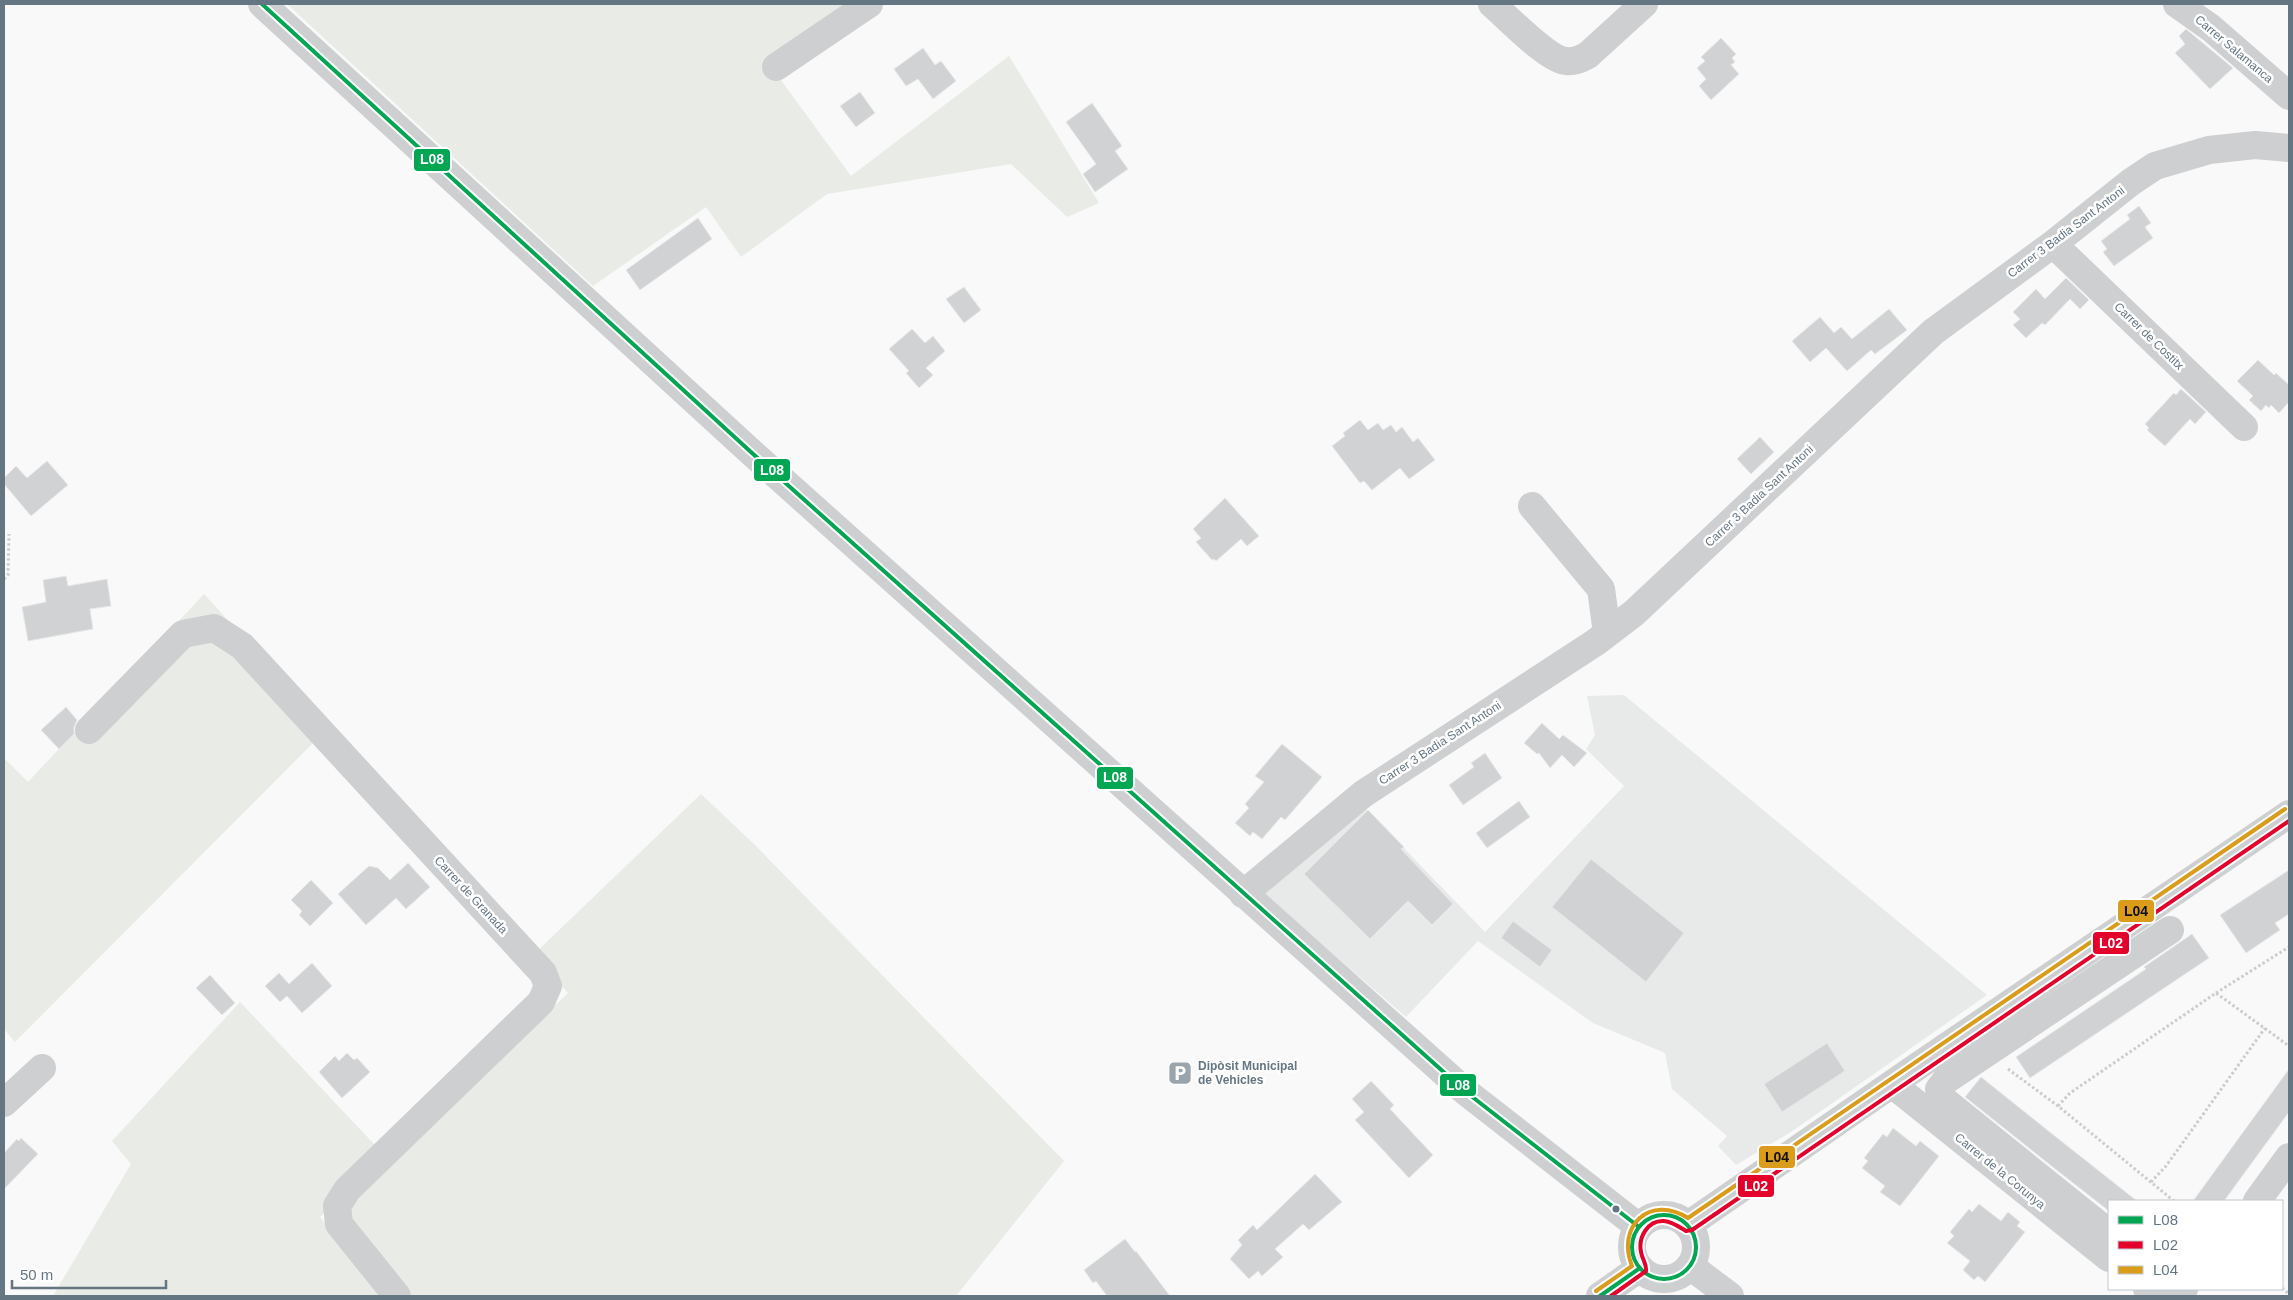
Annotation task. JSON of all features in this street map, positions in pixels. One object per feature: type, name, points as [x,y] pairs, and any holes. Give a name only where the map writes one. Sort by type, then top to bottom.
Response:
[{"type":"street","points":[[262,4],[1250,907],[1466,1092],[1639,1227]]},
{"type":"street","points":[[776,67],[869,4]]},
{"type":"street","points":[[1492,4],[1550,55],[1564,61],[1578,60],[1588,54],[1644,4]]},
{"type":"street","name":"Carrer Salamanca","points":[[2177,4],[2211,28],[2289,96]]},
{"type":"street","name":"Carrer 3 Badia Sant Antoni","points":[[1250,907],[1363,794],[1607,634],[1634,613],[1933,332],[2053,244],[2131,182],[2155,166],[2209,150],[2255,145],[2289,148]]},
{"type":"street","name":"Carrer de Costitx","points":[[2053,244],[2244,427]]},
{"type":"street","points":[[1532,506],[1601,589],[1607,634]]},
{"type":"street","name":"Carrer de Granada","points":[[89,730],[183,634],[214,628],[242,646],[543,973],[548,986],[541,1002],[347,1190],[337,1206],[339,1224],[397,1296]]},
{"type":"street","points":[[1688,1225],[2289,814]]},
{"type":"street","points":[[2108,1232],[1942,1098],[1939,1089],[1946,1080],[2170,930]]},
{"type":"street","points":[[4,1104],[42,1068]]},
{"type":"street","name":"Carrer de la Corunya","points":[[1892,1084],[2108,1257]]},
{"type":"street","points":[[2258,1200],[2289,1157]]},
{"type":"street","points":[[1665,1214],[1675,1216],[1688,1225],[1696,1240],[1696,1249],[1690,1266],[1683,1272],[1669,1278],[1658,1278],[1640,1268],[1634,1258],[1632,1248],[1635,1233],[1645,1220],[1665,1214]]},
{"type":"street","points":[[1690,1266],[1730,1296]]},
{"type":"street","points":[[1600,1296],[1640,1268]]},
{"type":"street","points":[[2158,1290],[2181,1292]]},
{"type":"path","points":[[4,579],[8,575],[9,534]]},
{"type":"path","points":[[2058,1106],[2070,1093],[2216,993],[2289,947]]},
{"type":"path","points":[[2216,993],[2289,1046]]},
{"type":"path","points":[[2151,1182],[2166,1166],[2265,1028]]},
{"type":"path","points":[[2008,1069],[2058,1106],[2173,1200]]},
{"type":"shaded area","points":[[287,4],[859,4],[770,65],[851,176],[1009,56],[1099,203],[1067,217],[1011,164],[827,194],[741,257],[706,207],[593,286]]},
{"type":"shaded area","points":[[204,594],[327,729],[15,1042],[4,1029],[4,758],[28,782]]},
{"type":"shaded area","points":[[1624,695],[1987,995],[1791,1132],[1736,1165],[1718,1146],[1727,1136],[1672,1089],[1665,1053],[1593,1023],[1478,941],[1406,1017],[1263,894],[1366,809],[1485,932],[1624,786],[1586,749],[1595,735],[1587,696]]},
{"type":"shaded area","points":[[701,794],[754,844],[1064,1161],[956,1296],[406,1296],[351,1225],[351,1205],[385,1163],[320,1217],[384,1296],[53,1296],[131,1164],[112,1141],[240,1002],[389,1160],[568,993],[533,955]]},
{"type":"building","points":[[2186,29],[2233,68],[2210,89],[2175,53],[2185,44],[2179,36]]},
{"type":"building","points":[[1721,38],[1736,54],[1732,58],[1735,62],[1731,65],[1739,74],[1711,100],[1699,86],[1706,79],[1697,68],[1705,61],[1701,57]]},
{"type":"building","points":[[923,48],[935,65],[941,61],[956,81],[933,99],[918,79],[906,86],[894,69]]},
{"type":"building","points":[[860,92],[875,113],[856,127],[840,106]]},
{"type":"building","points":[[1092,103],[1122,146],[1115,151],[1128,169],[1095,192],[1083,174],[1096,164],[1066,122]]},
{"type":"building","points":[[2139,206],[2151,223],[2145,227],[2153,238],[2114,266],[2103,252],[2107,249],[2101,241],[2130,219],[2127,215]]},
{"type":"building","points":[[698,218],[712,239],[640,290],[626,270]]},
{"type":"building","points":[[2066,278],[2089,300],[2080,309],[2070,299],[2045,325],[2042,323],[2026,338],[2013,325],[2020,319],[2013,312],[2036,289],[2045,299]]},
{"type":"building","points":[[964,287],[981,310],[964,323],[946,299]]},
{"type":"building","points":[[1889,309],[1907,330],[1875,354],[1871,350],[1847,371],[1826,348],[1810,362],[1792,341],[1820,317],[1834,333],[1841,327],[1852,339]]},
{"type":"building","points":[[912,329],[925,343],[933,336],[945,351],[926,368],[933,375],[919,388],[906,373],[909,371],[889,349]]},
{"type":"building","points":[[2258,360],[2274,375],[2276,373],[2289,385],[2289,402],[2279,413],[2271,405],[2269,408],[2266,405],[2261,411],[2249,400],[2253,396],[2237,381]]},
{"type":"building","points":[[2181,389],[2206,412],[2195,424],[2190,419],[2165,446],[2147,430],[2149,428],[2145,424],[2174,393],[2176,395]]},
{"type":"building","points":[[1360,420],[1368,430],[1378,423],[1383,430],[1391,425],[1396,432],[1402,427],[1413,442],[1418,438],[1435,460],[1409,479],[1400,468],[1372,490],[1364,481],[1360,483],[1332,446],[1345,436],[1343,433]]},
{"type":"building","points":[[1760,437],[1774,452],[1751,474],[1737,459]]},
{"type":"building","points":[[47,461],[68,485],[31,516],[4,484],[4,478],[16,466],[27,478]]},
{"type":"building","points":[[1225,498],[1259,536],[1247,546],[1241,539],[1216,561],[1212,560],[1196,542],[1201,538],[1193,529]]},
{"type":"building","points":[[66,576],[68,586],[107,579],[111,606],[90,609],[93,629],[28,641],[22,607],[46,602],[43,580]]},
{"type":"building","points":[[66,707],[77,720],[74,734],[59,749],[41,730]]},
{"type":"building","points":[[1542,723],[1559,739],[1563,735],[1587,753],[1574,767],[1562,755],[1550,768],[1539,753],[1537,754],[1524,743]]},
{"type":"building","points":[[1282,744],[1322,777],[1285,820],[1281,817],[1262,839],[1253,832],[1250,836],[1235,823],[1249,808],[1245,804],[1264,782],[1255,776]]},
{"type":"building","points":[[1485,753],[1502,778],[1463,805],[1449,785],[1474,767],[1471,763]]},
{"type":"building","points":[[1519,801],[1530,817],[1487,848],[1476,833]]},
{"type":"building","points":[[1368,810],[1404,847],[1401,849],[1453,904],[1432,925],[1408,901],[1370,939],[1304,874]]},
{"type":"building","points":[[1591,859],[1684,933],[1646,982],[1552,907]]},
{"type":"building","points":[[408,863],[430,887],[406,909],[396,898],[366,925],[338,894],[369,866],[378,868],[390,880]]},
{"type":"building","points":[[2289,870],[2289,914],[2275,923],[2280,930],[2246,953],[2220,915]]},
{"type":"building","points":[[311,880],[333,903],[310,926],[299,915],[302,911],[291,900]]},
{"type":"building","points":[[1513,921],[1552,950],[1540,967],[1501,938]]},
{"type":"building","points":[[2192,934],[2209,958],[2030,1078],[2016,1057],[2146,969],[2144,967]]},
{"type":"building","points":[[312,963],[332,986],[302,1013],[287,996],[280,1002],[265,986],[279,973],[289,984]]},
{"type":"building","points":[[210,975],[235,1003],[222,1015],[196,988]]},
{"type":"building","points":[[1827,1043],[1845,1071],[1782,1112],[1764,1084]]},
{"type":"building","points":[[347,1053],[354,1060],[357,1058],[370,1072],[342,1098],[319,1072],[335,1056],[339,1061]]},
{"type":"building","points":[[2289,1069],[2289,1112],[2225,1200],[2194,1200]]},
{"type":"building","points":[[1981,1077],[2136,1200],[2108,1200],[2108,1210],[1965,1097]]},
{"type":"building","points":[[1371,1081],[1394,1105],[1390,1109],[1433,1155],[1409,1178],[1355,1120],[1364,1112],[1352,1099]]},
{"type":"building","points":[[1893,1128],[1916,1146],[1920,1141],[1939,1156],[1900,1206],[1880,1192],[1885,1186],[1862,1168],[1868,1161],[1864,1158],[1883,1134],[1887,1137]]},
{"type":"building","points":[[21,1138],[38,1154],[4,1189],[4,1153],[17,1139],[19,1141]]},
{"type":"building","points":[[1315,1174],[1342,1202],[1309,1230],[1303,1224],[1275,1249],[1283,1257],[1262,1276],[1258,1271],[1249,1279],[1230,1259],[1242,1245],[1238,1240],[1253,1225],[1257,1230]]},
{"type":"building","points":[[1979,1204],[2001,1221],[2008,1212],[2020,1222],[2017,1226],[2025,1232],[1985,1282],[1978,1276],[1974,1280],[1963,1270],[1970,1261],[1947,1243],[1954,1236],[1950,1232],[1969,1209],[1972,1212]]},
{"type":"building","points":[[1125,1239],[1170,1296],[1107,1296],[1096,1281],[1093,1283],[1084,1270]]},
{"type":"transit line","name":"L08","points":[[262,4],[752,453],[1466,1092],[1639,1227]]},
{"type":"transit line","name":"L04","points":[[1596,1291],[1632,1266],[1628,1251],[1629,1238],[1633,1227],[1640,1218],[1649,1212],[1661,1210],[1674,1212],[1688,1218],[2285,809]]},
{"type":"transit line","name":"L02","points":[[1611,1296],[1646,1271],[1640,1246],[1645,1230],[1653,1223],[1664,1221],[1686,1231],[1692,1230],[2289,821]]},
{"type":"transit line","name":"L08","points":[[1664,1215],[1676,1217],[1687,1224],[1694,1235],[1696,1247],[1694,1259],[1687,1270],[1676,1277],[1664,1279],[1652,1277],[1641,1270],[1634,1259],[1632,1247],[1634,1235],[1641,1224],[1652,1217],[1664,1215]]},
{"type":"transit line","name":"L08","points":[[1600,1296],[1640,1268]]},
{"type":"place","name":"Dipòsit Municipal de Vehicles","points":[[1180,1073]]}]
